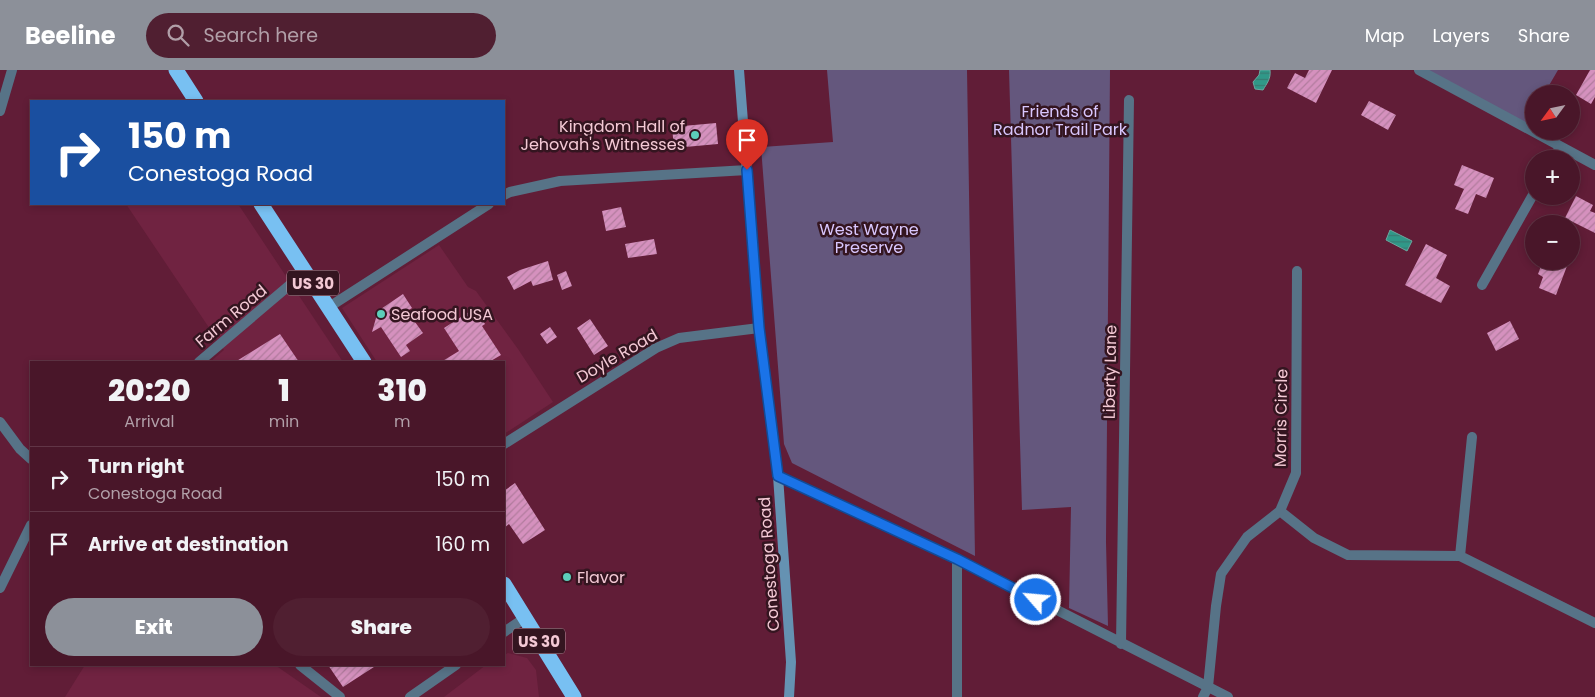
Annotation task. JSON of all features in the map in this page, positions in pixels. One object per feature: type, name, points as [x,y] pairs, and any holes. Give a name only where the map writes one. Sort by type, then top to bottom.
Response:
[{"type":"highway","points":[[176,70],[195,100]]},
{"type":"highway","name":"US 30","points":[[262,205],[363,361]]},
{"type":"highway","name":"US 30","points":[[505,586],[574,697]]},
{"type":"main road","name":"Conestoga Road","points":[[739,70],[759,328],[778,476],[791,662],[789,697]]},
{"type":"street","points":[[0,111],[12,70]]},
{"type":"street","points":[[1419,70],[1595,166]]},
{"type":"street","name":"Liberty Lane","points":[[1121,644],[1129,100]]},
{"type":"street","points":[[505,194],[560,181],[747,170]]},
{"type":"street","points":[[329,307],[487,205]]},
{"type":"street","points":[[1482,284],[1527,205]]},
{"type":"street","name":"Morris Circle","points":[[1208,687],[1221,574],[1247,537],[1280,511],[1296,473],[1298,271]]},
{"type":"street","name":"Farm Road","points":[[201,361],[305,272]]},
{"type":"street","name":"Doyle Road","points":[[505,443],[656,348],[679,338],[759,328]]},
{"type":"street","points":[[0,422],[20,449],[30,458]]},
{"type":"street","points":[[1460,556],[1472,437]]},
{"type":"street","points":[[778,476],[957,559],[1228,697]]},
{"type":"street","points":[[1280,511],[1314,538],[1348,555],[1460,556],[1595,623]]},
{"type":"street","points":[[0,588],[30,527]]},
{"type":"street","points":[[957,559],[958,697]]},
{"type":"street","points":[[505,631],[525,618]]},
{"type":"street","points":[[301,666],[340,697]]},
{"type":"street","points":[[410,697],[455,666]]},
{"type":"street","points":[[1203,697],[1208,687]]},
{"type":"shaded area","points":[[1260,70],[1270,70],[1269,78],[1263,90],[1255,89],[1253,82],[1259,75]]},
{"type":"shaded area","points":[[127,205],[239,205],[342,361],[211,361],[224,350]]},
{"type":"shaded area","points":[[1390,230],[1412,241],[1407,251],[1386,240]]},
{"type":"shaded area","points":[[439,245],[468,287],[476,291],[553,402],[505,433],[505,361],[376,361],[342,308]]},
{"type":"shaded area","points":[[508,653],[527,658],[536,670],[539,697],[444,697],[485,666],[505,666],[505,654]]},
{"type":"shaded area","points":[[84,666],[276,666],[321,697],[65,697]]},
{"type":"green space","name":"West Wayne Preserve","points":[[827,70],[967,70],[975,556],[792,463],[784,444],[761,147],[833,142]]},
{"type":"green space","name":"Friends of Radnor Trail Park","points":[[1009,70],[1110,70],[1106,542],[1108,626],[1069,608],[1071,507],[1022,510]]},
{"type":"green space","points":[[1419,70],[1558,70],[1549,85],[1525,85],[1525,127]]},
{"type":"building","points":[[1309,70],[1332,70],[1316,103],[1287,88],[1295,73],[1305,78]]},
{"type":"building","points":[[1590,70],[1595,70],[1595,97],[1591,104],[1580,97],[1580,88]]},
{"type":"building","points":[[1369,101],[1396,115],[1388,130],[1361,115]]},
{"type":"building","name":"Kingdom Hall of Jehovah's Witnesses","points":[[716,123],[718,144],[674,148],[672,127]]},
{"type":"building","points":[[1462,165],[1494,178],[1486,198],[1476,194],[1468,214],[1455,209],[1464,189],[1454,185]]},
{"type":"building","points":[[1580,198],[1593,205],[1590,211],[1595,213],[1595,233],[1580,226],[1580,215],[1566,215],[1572,205],[1580,205]]},
{"type":"building","points":[[621,207],[626,227],[606,231],[602,211]]},
{"type":"building","points":[[654,239],[657,254],[628,258],[625,244]]},
{"type":"building","points":[[1426,244],[1447,255],[1436,278],[1450,286],[1441,303],[1405,285]]},
{"type":"building","points":[[548,261],[553,280],[533,286],[531,281],[514,290],[507,277],[520,270]]},
{"type":"building","points":[[1540,270],[1565,270],[1556,295],[1539,288],[1543,277],[1538,274]]},
{"type":"building","points":[[566,271],[572,286],[562,290],[557,275]]},
{"type":"building","points":[[403,294],[412,308],[407,311],[423,333],[406,345],[410,351],[401,357],[381,327],[372,332],[378,311]]},
{"type":"building","points":[[475,308],[485,324],[482,326],[501,355],[491,361],[443,361],[459,351],[444,328]]},
{"type":"building","points":[[590,319],[608,346],[594,355],[577,328]]},
{"type":"building","points":[[1510,321],[1519,339],[1496,351],[1487,333]]},
{"type":"building","points":[[550,327],[557,337],[547,344],[540,334]]},
{"type":"building","points":[[280,334],[298,361],[237,361]]},
{"type":"building","points":[[515,483],[545,530],[523,544],[509,524],[505,527],[505,490]]},
{"type":"building","points":[[329,666],[375,666],[343,687]]},
{"type":"place","name":"Kingdom Hall of Jehovah's Witnesses","points":[[695,135]]},
{"type":"place","name":"Seafood USA","points":[[381,314]]},
{"type":"place","name":"Flavor","points":[[567,577]]},
{"type":"route","points":[[747,170],[759,328],[778,476],[957,559],[1036,600]]}]
